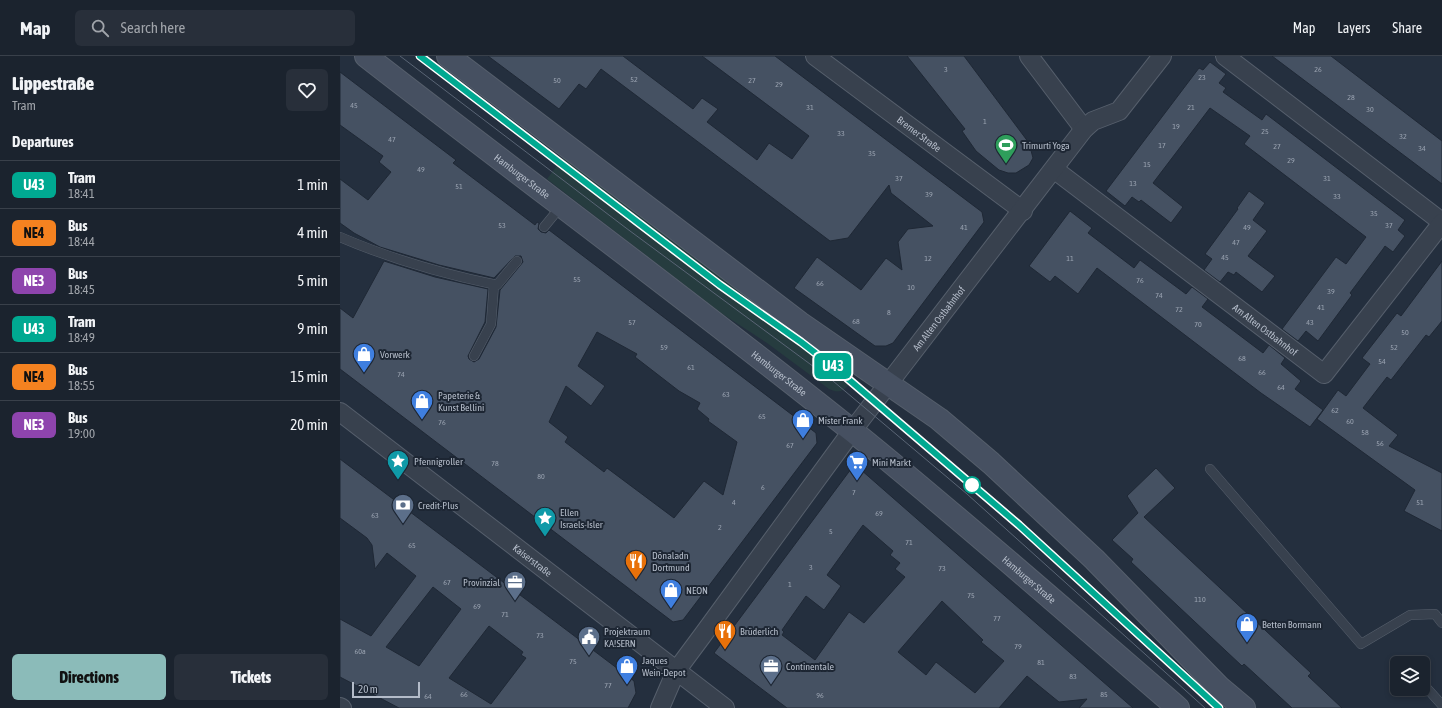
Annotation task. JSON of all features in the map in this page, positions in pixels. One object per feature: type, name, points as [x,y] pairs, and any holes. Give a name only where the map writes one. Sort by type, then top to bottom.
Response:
[{"type":"main road","name":"Hamburger Straße","points":[[366,56],[562,204],[852,431],[965,523],[1178,708]]},
{"type":"main road","points":[[448,56],[800,323],[890,383],[939,419],[991,464],[1094,559],[1219,687],[1244,708]]},
{"type":"street","name":"Bremer Straße","points":[[815,56],[1023,211]]},
{"type":"street","points":[[1029,56],[1084,130]]},
{"type":"street","name":"Am Alten Ostbahnhof","points":[[660,708],[676,671],[868,410],[1055,170],[1084,130],[1093,121],[1119,111],[1162,56]]},
{"type":"street","name":"Am Alten Ostbahnhof","points":[[1055,170],[1324,374],[1442,223],[1225,56]]},
{"type":"street","name":"Kaiserstraße","points":[[340,412],[725,708]]},
{"type":"lane","points":[[544,227],[562,204]]},
{"type":"lane","points":[[340,237],[401,261],[452,276],[497,285],[517,261]]},
{"type":"lane","points":[[474,356],[491,324],[494,284]]},
{"type":"lane","points":[[1210,469],[1360,644],[1410,615],[1435,614],[1442,623]]},
{"type":"lane","points":[[1430,692],[1442,705]]},
{"type":"green space","points":[[565,155],[854,373],[848,386],[839,391],[829,389],[767,343],[721,313],[547,179]]},
{"type":"building","points":[[488,56],[623,56],[693,109],[702,98],[718,109],[707,122],[757,160],[769,143],[792,159],[809,136],[702,56],[775,56],[982,212],[984,222],[893,343],[886,346],[875,346],[794,288],[817,257],[861,290],[886,258],[902,270],[898,242],[908,229],[933,226],[891,193],[889,185],[848,238],[830,241],[601,69],[586,89],[579,84],[559,109]]},
{"type":"building","points":[[907,56],[964,56],[1029,143],[1033,158],[1029,165],[1016,173],[1008,173],[999,170],[976,151],[962,131],[965,129]]},
{"type":"building","points":[[1272,56],[1331,56],[1442,141],[1442,184]]},
{"type":"building","points":[[1210,62],[1226,74],[1219,83],[1226,88],[1223,92],[1262,120],[1266,114],[1405,220],[1398,230],[1405,236],[1393,252],[1385,246],[1350,293],[1352,295],[1318,341],[1306,331],[1298,341],[1282,329],[1336,257],[1346,264],[1366,237],[1244,144],[1250,136],[1210,108],[1153,183],[1183,207],[1171,223],[1141,200],[1139,202],[1132,197],[1125,206],[1106,191],[1199,68],[1203,70]]},
{"type":"building","points":[[340,72],[456,160],[453,163],[535,225],[537,222],[539,223],[538,229],[541,232],[546,233],[549,230],[816,433],[817,443],[683,620],[673,622],[340,369],[340,308],[353,318],[384,261],[435,277],[488,289],[485,322],[468,356],[469,359],[474,362],[479,359],[496,327],[500,290],[523,262],[521,256],[515,256],[494,278],[439,265],[380,247],[354,233],[340,223],[340,179],[368,200],[391,172],[379,162],[383,156],[340,125]],"holes":[[[597,332],[637,354],[635,357],[679,391],[700,403],[697,409],[709,419],[708,421],[737,442],[723,495],[704,481],[674,518],[607,468],[604,472],[565,442],[568,437],[549,422],[566,386],[591,406],[605,386],[578,366]]]},
{"type":"building","points":[[1249,191],[1265,203],[1253,220],[1267,231],[1248,256],[1275,276],[1262,292],[1236,272],[1234,275],[1228,272],[1220,282],[1204,270],[1212,259],[1205,254],[1238,209],[1237,208]]},
{"type":"building","points":[[1070,211],[1092,228],[1088,233],[1134,268],[1140,260],[1186,294],[1192,287],[1208,299],[1202,307],[1263,353],[1269,345],[1285,358],[1281,364],[1301,381],[1295,389],[1323,410],[1310,427],[1261,393],[1097,268],[1078,294],[1055,276],[1050,282],[1029,266]]},
{"type":"building","points":[[1442,261],[1442,321],[1429,337],[1426,335],[1391,380],[1387,377],[1363,408],[1398,435],[1389,446],[1442,473],[1442,531],[1404,511],[1415,490],[1317,419],[1338,390],[1346,396],[1370,364],[1362,358],[1397,313],[1401,316]]},
{"type":"building","points":[[340,459],[634,681],[636,693],[628,708],[399,708],[340,677],[340,619],[371,636],[416,576],[387,553],[375,569],[372,545],[367,538],[340,518]],"holes":[[[433,587],[461,609],[419,666],[386,647]],[[489,626],[523,652],[521,655],[526,658],[491,704],[449,678]]]},
{"type":"building","points":[[1156,468],[1175,488],[1144,517],[1311,673],[1308,676],[1342,708],[1292,708],[1244,664],[1242,666],[1131,562],[1133,559],[1112,540],[1138,513],[1127,496]]},
{"type":"building","points":[[851,469],[860,469],[1133,708],[1079,708],[1087,699],[1059,702],[1027,676],[999,708],[787,708],[714,653]],"holes":[[[863,525],[893,551],[890,555],[900,563],[895,569],[905,577],[864,623],[849,612],[815,660],[782,635],[784,632],[782,630],[806,596],[824,610],[841,586],[827,575]],[[942,601],[983,640],[981,642],[1004,661],[975,693],[936,662],[926,675],[898,652]]]},
{"type":"tram line","points":[[400,56],[626,228],[833,381],[967,494],[1205,708]]},
{"type":"tram line","points":[[420,56],[720,285],[801,342],[840,372],[1019,525],[1219,708]]},
{"type":"tram line","name":"U43","points":[[420,56],[720,285],[801,342],[840,372],[1019,525],[1219,708]]},
{"type":"place","name":"Trimurti Yoga","points":[[1006,164]]},
{"type":"place","name":"Vorwerk","points":[[364,374]]},
{"type":"place","name":"Papeterie & Kunst Bellini","points":[[422,420]]},
{"type":"place","name":"Mister Frank","points":[[803,440]]},
{"type":"place","name":"Pfennigroller","points":[[398,480]]},
{"type":"place","name":"Mini Markt","points":[[857,482]]},
{"type":"place","name":"Credit-Plus","points":[[403,524]]},
{"type":"place","name":"Ellen Israels-Isler","points":[[545,538]]},
{"type":"place","name":"Dönaladn Dortmund","points":[[636,580]]},
{"type":"place","name":"Provinzial","points":[[515,602]]},
{"type":"place","name":"NEON","points":[[671,610]]},
{"type":"place","name":"Betten Bormann","points":[[1247,644]]},
{"type":"place","name":"Brüderlich","points":[[725,650]]},
{"type":"place","name":"Projektraum KA!SERN","points":[[589,656]]},
{"type":"place","name":"Jaques Wein-Depot","points":[[627,686]]},
{"type":"place","name":"Continentale","points":[[771,686]]}]
